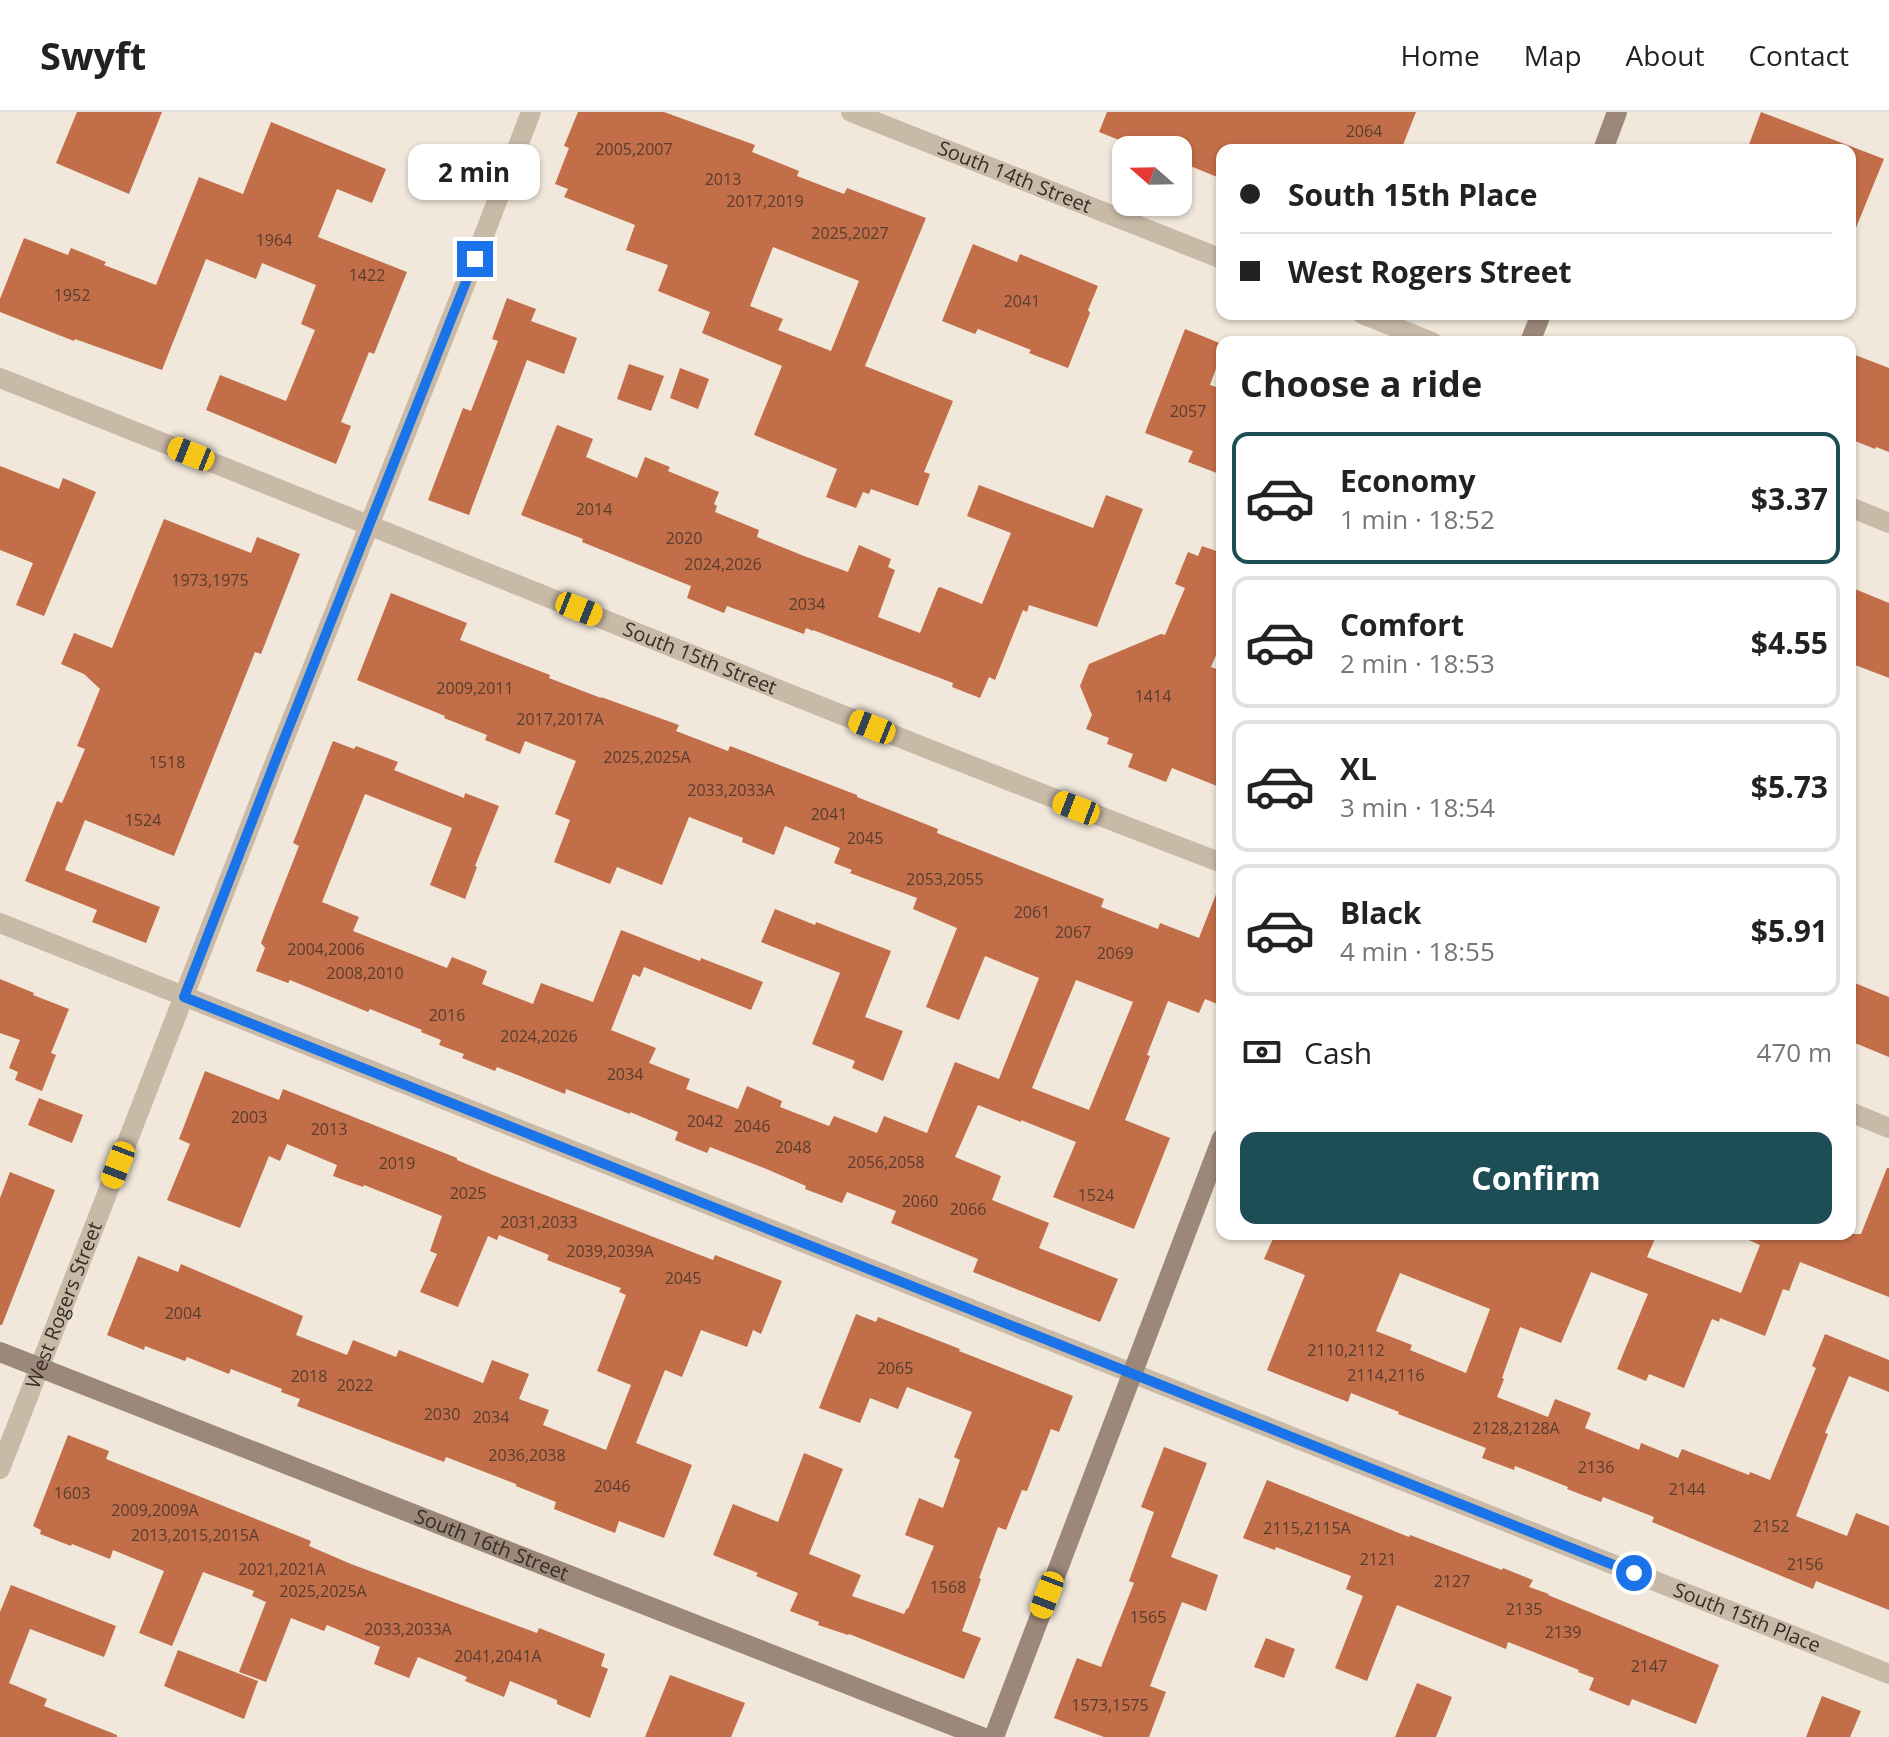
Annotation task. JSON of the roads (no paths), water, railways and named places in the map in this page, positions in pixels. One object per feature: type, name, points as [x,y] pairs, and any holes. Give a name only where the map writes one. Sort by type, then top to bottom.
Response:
[{"type":"main road","points":[[1605,144],[1617,112]]},
{"type":"main road","points":[[994,1737],[1216,1154]]},
{"type":"main road","name":"South 16th Street","points":[[0,1352],[982,1737]]},
{"type":"street","name":"West Rogers Street","points":[[0,1469],[531,112]]},
{"type":"street","name":"South 14th Street","points":[[851,112],[1216,257]]},
{"type":"street","points":[[1377,320],[1417,336]]},
{"type":"street","name":"South 15th Street","points":[[0,378],[974,768],[1216,861]]},
{"type":"street","points":[[1856,509],[1889,523]]},
{"type":"street","name":"South 15th Place","points":[[0,923],[1889,1674]]},
{"type":"street","points":[[1856,1114],[1889,1128]]}]
